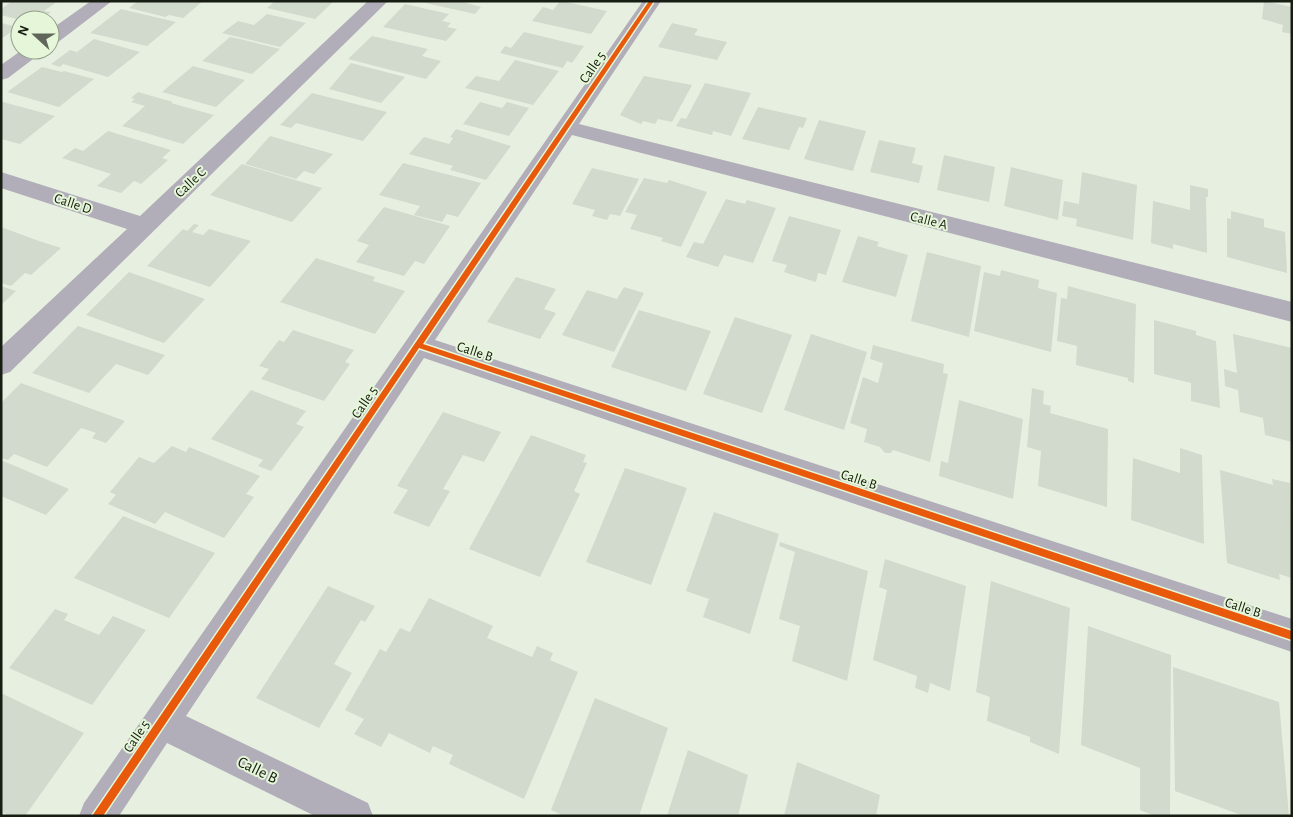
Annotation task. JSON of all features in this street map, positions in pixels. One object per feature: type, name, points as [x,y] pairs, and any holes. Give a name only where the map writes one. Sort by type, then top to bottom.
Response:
[{"type":"street","points":[[60,32],[103,1]]},
{"type":"street","name":"Calle C","points":[[1,364],[379,1]]},
{"type":"street","name":"Calle 5","points":[[97,816],[652,1]]},
{"type":"street","points":[[1,74],[21,60]]},
{"type":"street","name":"Calle A","points":[[566,127],[1292,312]]},
{"type":"street","name":"Calle D","points":[[1,180],[144,226]]},
{"type":"street","name":"Calle B","points":[[418,345],[1292,636]]},
{"type":"street","name":"Calle B","points":[[161,722],[355,816]]},
{"type":"building","points":[[12,1],[58,1],[45,10],[10,10],[10,17],[1,15],[1,9]]},
{"type":"building","points":[[138,1],[203,1],[183,18],[169,15],[165,17],[129,8]]},
{"type":"building","points":[[275,1],[334,1],[315,19],[267,8]]},
{"type":"building","points":[[460,1],[481,7],[475,14],[421,2]]},
{"type":"building","points":[[560,1],[607,11],[591,34],[532,21],[543,7],[553,10]]},
{"type":"building","points":[[1264,1],[1292,7],[1292,34],[1282,32],[1283,25],[1262,19]]},
{"type":"building","points":[[405,4],[449,14],[442,21],[451,23],[447,27],[457,29],[446,41],[383,27]]},
{"type":"building","points":[[121,9],[176,22],[147,46],[90,33]]},
{"type":"building","points":[[267,14],[306,23],[280,47],[222,33],[238,21],[254,25]]},
{"type":"building","points":[[1,23],[10,25],[10,33],[1,39]]},
{"type":"building","points":[[672,23],[698,29],[694,35],[727,42],[717,60],[658,47]]},
{"type":"building","points":[[524,32],[584,46],[572,63],[567,61],[563,68],[500,53],[505,46],[511,48]]},
{"type":"building","points":[[372,36],[428,49],[422,56],[441,61],[426,79],[348,59]]},
{"type":"building","points":[[230,37],[280,49],[252,74],[202,61]]},
{"type":"building","points":[[94,39],[140,52],[108,77],[63,64],[60,67],[51,64],[60,60],[60,57],[70,50],[77,52]]},
{"type":"building","points":[[515,60],[559,71],[533,105],[465,88],[476,76],[499,81]]},
{"type":"building","points":[[351,63],[405,77],[381,103],[329,89]]},
{"type":"building","points":[[193,66],[245,80],[216,107],[162,92]]},
{"type":"building","points":[[42,67],[94,79],[59,107],[7,92]]},
{"type":"building","points":[[644,76],[692,85],[672,122],[658,119],[655,124],[643,121],[641,124],[620,115]]},
{"type":"building","points":[[705,83],[751,93],[731,136],[713,131],[712,135],[676,126],[681,118],[686,119]]},
{"type":"building","points":[[138,92],[214,115],[183,144],[122,126],[145,106],[131,102],[135,99],[131,98]]},
{"type":"building","points":[[312,93],[387,112],[363,141],[296,123],[291,128],[280,125]]},
{"type":"building","points":[[480,102],[502,108],[507,102],[529,108],[509,136],[463,124]]},
{"type":"building","points":[[1,103],[55,116],[20,144],[1,139]]},
{"type":"building","points":[[758,107],[807,118],[803,128],[799,127],[789,150],[742,139]]},
{"type":"building","points":[[819,120],[866,131],[853,171],[804,159]]},
{"type":"building","points":[[456,129],[511,146],[486,180],[450,170],[453,166],[409,154],[424,137],[449,144],[453,138],[450,137]]},
{"type":"building","points":[[108,131],[171,150],[162,158],[168,160],[141,184],[134,181],[121,193],[97,186],[111,174],[62,158],[75,148],[83,151]]},
{"type":"building","points":[[270,136],[333,154],[314,174],[304,171],[296,179],[245,164]]},
{"type":"building","points":[[879,140],[916,148],[912,163],[923,166],[919,183],[870,172]]},
{"type":"building","points":[[944,155],[995,167],[989,202],[937,190]]},
{"type":"building","points":[[403,163],[481,183],[458,217],[447,214],[442,222],[414,215],[420,206],[379,195]]},
{"type":"building","points":[[242,164],[322,188],[292,222],[210,195]]},
{"type":"building","points":[[1011,167],[1063,180],[1058,220],[1004,206]]},
{"type":"building","points":[[592,168],[639,179],[620,216],[610,214],[607,220],[592,216],[595,210],[572,204]]},
{"type":"building","points":[[1082,172],[1137,185],[1133,240],[1076,226],[1077,219],[1062,216],[1064,201],[1079,204]]},
{"type":"building","points":[[644,178],[667,183],[669,180],[707,192],[681,247],[661,241],[663,238],[630,229],[637,215],[625,212]]},
{"type":"building","points":[[1190,185],[1208,189],[1208,197],[1206,197],[1207,253],[1173,244],[1173,249],[1151,243],[1153,201],[1190,210]]},
{"type":"building","points":[[726,199],[745,204],[747,200],[776,208],[753,263],[724,255],[718,267],[686,257],[694,242],[703,244]]},
{"type":"building","points":[[384,207],[450,226],[424,264],[415,261],[404,276],[356,262],[369,245],[357,241]]},
{"type":"building","points":[[1231,211],[1264,219],[1264,227],[1285,232],[1287,273],[1227,257],[1227,218],[1231,219]]},
{"type":"building","points":[[789,216],[841,230],[826,275],[818,273],[816,282],[784,272],[787,265],[772,261]]},
{"type":"building","points":[[194,224],[199,225],[192,232],[203,235],[209,229],[251,241],[210,287],[147,266],[183,229],[187,231]]},
{"type":"building","points":[[1,227],[61,248],[31,275],[25,273],[11,286],[1,283]]},
{"type":"building","points":[[858,236],[879,242],[877,246],[908,255],[896,297],[842,282]]},
{"type":"building","points":[[927,252],[981,266],[969,337],[911,321]]},
{"type":"building","points":[[316,258],[375,277],[373,281],[405,291],[375,334],[280,302]]},
{"type":"building","points":[[1001,270],[1039,280],[1038,288],[1057,293],[1051,352],[974,331],[984,272],[1000,276]]},
{"type":"building","points":[[129,272],[205,299],[164,343],[86,315]]},
{"type":"building","points":[[516,277],[556,289],[544,309],[556,313],[540,339],[487,322]]},
{"type":"building","points":[[1,286],[16,291],[1,305]]},
{"type":"building","points":[[1068,286],[1136,304],[1134,383],[1128,381],[1128,378],[1076,365],[1077,346],[1057,341],[1061,298],[1067,299]]},
{"type":"building","points":[[624,287],[644,293],[614,352],[562,335],[587,290],[617,299]]},
{"type":"building","points":[[639,310],[711,331],[686,391],[611,367]]},
{"type":"building","points":[[735,317],[792,335],[762,413],[703,394]]},
{"type":"building","points":[[1154,320],[1196,331],[1196,335],[1216,341],[1220,408],[1191,401],[1191,383],[1154,374]]},
{"type":"building","points":[[78,326],[165,355],[148,375],[116,364],[89,393],[32,373]]},
{"type":"building","points":[[293,330],[354,350],[345,362],[350,364],[324,401],[261,379],[269,369],[259,366],[279,340],[284,342]]},
{"type":"building","points":[[811,334],[867,352],[844,430],[784,410]]},
{"type":"building","points":[[1233,334],[1292,348],[1292,442],[1265,435],[1263,418],[1240,412],[1238,390],[1225,386],[1224,369],[1237,373]]},
{"type":"building","points":[[873,345],[944,364],[943,373],[948,374],[930,462],[893,450],[891,453],[885,453],[880,447],[864,442],[867,429],[850,423],[863,377],[878,383],[883,363],[870,359]]},
{"type":"building","points":[[21,383],[125,421],[106,443],[92,438],[96,433],[81,428],[47,467],[14,454],[8,460],[1,458],[1,403]]},
{"type":"building","points":[[1032,388],[1044,391],[1043,404],[1051,406],[1050,413],[1108,429],[1107,507],[1038,486],[1041,451],[1027,447]]},
{"type":"building","points":[[251,390],[306,411],[296,424],[304,427],[271,471],[258,466],[263,460],[211,439]]},
{"type":"building","points":[[959,400],[1023,419],[1013,499],[939,476],[941,461],[948,463]]},
{"type":"building","points":[[443,412],[501,432],[484,462],[463,455],[443,489],[450,491],[429,527],[393,513],[408,490],[397,486]]},
{"type":"building","points":[[531,435],[586,455],[583,462],[587,463],[574,491],[580,494],[540,577],[469,549]]},
{"type":"building","points":[[172,446],[186,452],[189,447],[260,476],[246,494],[254,497],[224,538],[165,512],[155,524],[108,504],[116,495],[110,492],[139,457],[154,463]]},
{"type":"building","points":[[1180,448],[1202,455],[1204,544],[1131,520],[1133,458],[1180,473]]},
{"type":"building","points":[[1,460],[69,489],[46,515],[1,496]]},
{"type":"building","points":[[625,468],[687,488],[651,585],[586,562]]},
{"type":"building","points":[[1220,470],[1273,485],[1272,479],[1290,483],[1292,578],[1279,574],[1280,580],[1227,563]]},
{"type":"building","points":[[714,512],[779,534],[750,634],[703,617],[709,599],[686,591]]},
{"type":"building","points":[[123,516],[215,553],[169,618],[74,578]]},
{"type":"building","points":[[780,542],[868,571],[847,681],[792,661],[800,626],[779,619],[795,552],[779,546]]},
{"type":"building","points":[[885,559],[966,586],[950,691],[930,683],[928,693],[915,688],[917,676],[873,660],[887,590],[879,587]]},
{"type":"building","points":[[991,581],[1070,608],[1059,754],[1030,742],[1030,737],[987,721],[990,697],[976,692]]},
{"type":"building","points":[[328,586],[375,606],[365,622],[361,620],[334,664],[352,673],[319,728],[256,698]]},
{"type":"building","points":[[429,598],[493,626],[487,638],[532,657],[537,646],[553,653],[550,660],[578,672],[524,799],[449,764],[453,755],[433,746],[430,753],[389,733],[381,747],[354,734],[364,719],[345,710],[380,649],[386,652],[400,628],[410,632]]},
{"type":"building","points":[[55,609],[68,614],[64,620],[99,635],[113,616],[146,630],[92,705],[9,668]]},
{"type":"building","points":[[1088,626],[1171,655],[1170,816],[1155,816],[1140,810],[1140,768],[1081,745]]},
{"type":"building","points":[[1173,667],[1279,702],[1289,816],[1244,816],[1175,791]]},
{"type":"building","points":[[1,693],[84,733],[25,816],[9,816],[4,813],[1,816]]},
{"type":"building","points":[[595,698],[668,728],[639,816],[564,816],[551,810]]},
{"type":"building","points":[[688,750],[748,775],[738,816],[667,816]]},
{"type":"building","points":[[797,762],[880,795],[876,816],[784,816]]},
{"type":"cycle path","points":[[97,816],[652,1]]},
{"type":"cycle path","points":[[418,345],[1292,636]]}]
